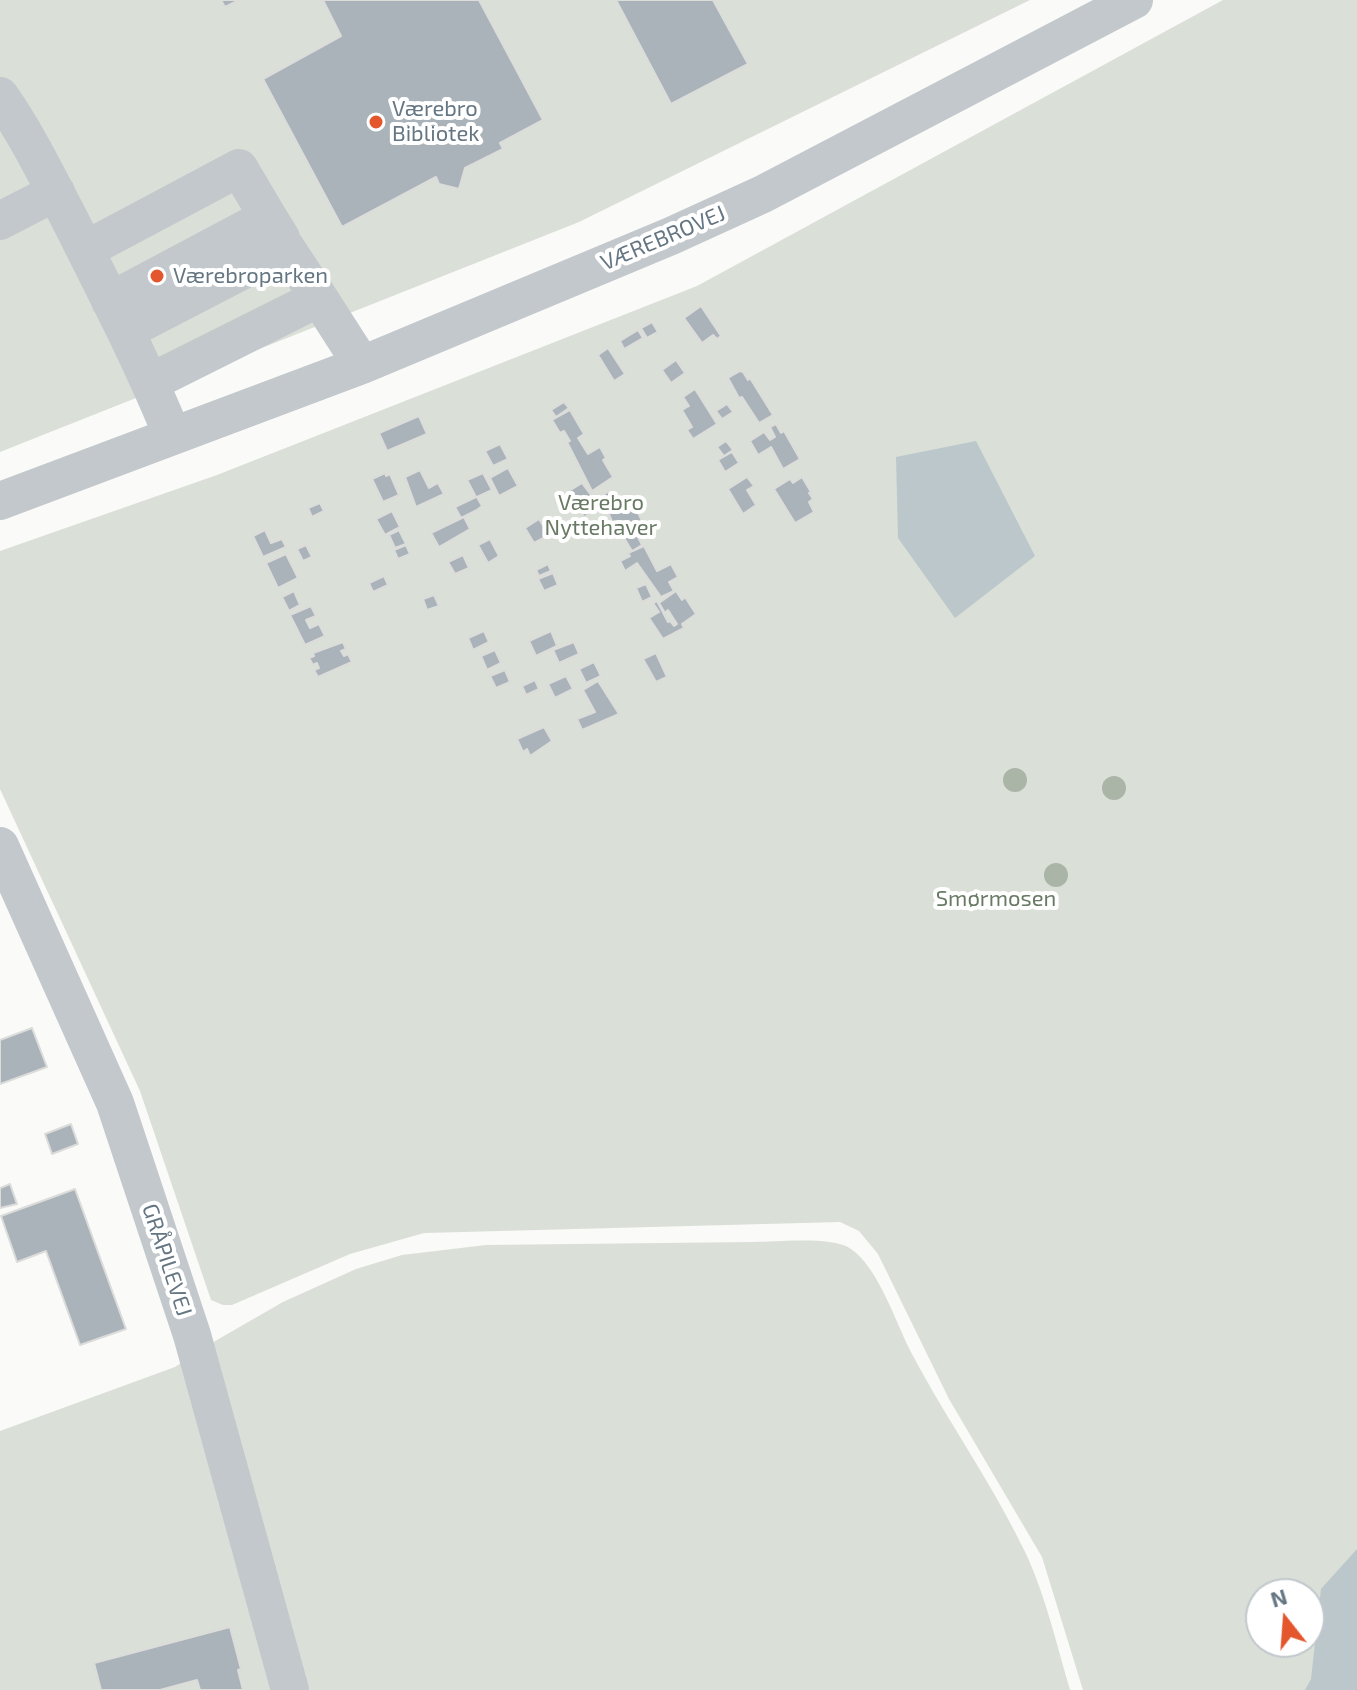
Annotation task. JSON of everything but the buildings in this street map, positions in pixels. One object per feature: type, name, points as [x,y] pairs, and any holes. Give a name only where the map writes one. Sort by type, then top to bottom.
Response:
[{"type":"street","name":"VÆREBROVEJ","points":[[0,501],[362,365],[671,236],[763,194],[1134,0]]},
{"type":"street","points":[[0,96],[56,192],[151,382],[172,435]]},
{"type":"street","points":[[85,250],[239,168],[362,365]]},
{"type":"street","points":[[0,221],[56,192]]},
{"type":"street","points":[[118,316],[277,232]]},
{"type":"street","points":[[151,382],[319,298]]},
{"type":"street","name":"GRÅPILEVEJ","points":[[0,846],[115,1103],[192,1335],[290,1690]]},
{"type":"green space","points":[[0,0],[1030,0],[579,222],[0,452]]},
{"type":"green space","name":"Smørmosen","points":[[1223,0],[1357,0],[1357,1690],[1083,1690],[1042,1557],[949,1399],[878,1254],[859,1231],[840,1222],[424,1233],[350,1254],[232,1305],[211,1300],[140,1091],[0,789],[0,551],[217,475],[697,286]]},
{"type":"green space","points":[[831,1242],[851,1249],[870,1269],[912,1354],[1027,1556],[1046,1605],[1070,1690],[0,1690],[0,1431],[175,1367],[283,1302],[356,1269],[402,1255],[486,1245]]},
{"type":"shaded area","points":[[976,441],[1035,556],[955,618],[898,538],[896,457]]},
{"type":"shaded area","points":[[1357,1549],[1357,1690],[1305,1690],[1311,1679],[1313,1658],[1325,1658],[1325,1585]]},
{"type":"place","name":"Værebro Bibliotek","points":[[376,122]]},
{"type":"place","name":"Værebroparken","points":[[157,276]]},
{"type":"park label","name":"Værebro Nyttehaver","points":[[601,516]]}]
